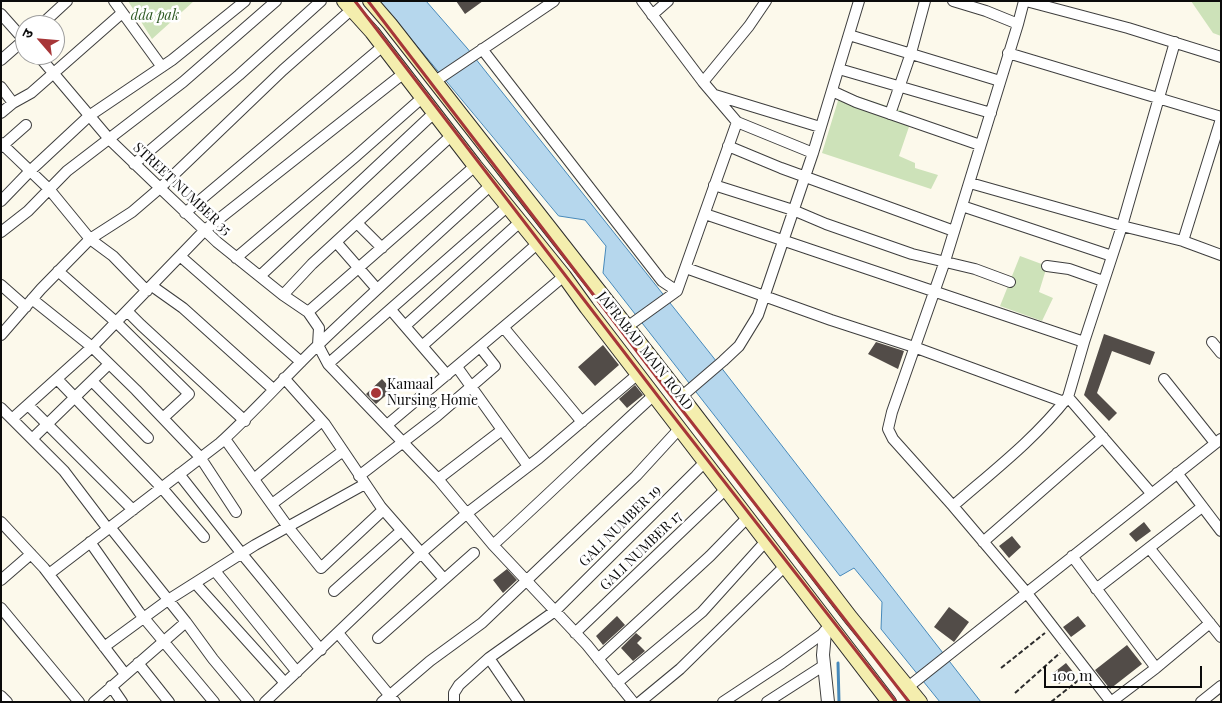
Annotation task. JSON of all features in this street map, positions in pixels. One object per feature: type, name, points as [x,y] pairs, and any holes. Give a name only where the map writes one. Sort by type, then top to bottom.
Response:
[{"type":"main road","name":"JAFRABAD MAIN ROAD","points":[[370,1],[627,327],[684,394],[851,618],[912,683],[920,702]]},
{"type":"main road","name":"JAFRABAD MAIN ROAD","points":[[348,6],[372,32],[475,166],[564,276],[785,566],[828,629],[889,702]]},
{"type":"street","points":[[52,15],[67,1]]},
{"type":"street","points":[[114,1],[162,67]]},
{"type":"street","points":[[1,201],[89,116],[162,67],[246,1]]},
{"type":"street","points":[[1,232],[28,211],[67,171],[184,82],[276,1]]},
{"type":"street","points":[[134,164],[239,75],[321,1]]},
{"type":"street","points":[[434,82],[554,1]]},
{"type":"street","points":[[642,1],[703,82],[737,122],[813,153]]},
{"type":"street","points":[[652,15],[668,1]]},
{"type":"street","points":[[703,82],[749,26],[766,1]]},
{"type":"street","points":[[684,394],[739,346],[758,315],[813,153],[859,1]]},
{"type":"street","points":[[890,114],[911,53],[925,1]]},
{"type":"street","points":[[953,1],[986,11],[1018,24]]},
{"type":"street","points":[[1210,623],[1111,702],[1026,592],[953,506],[892,439],[888,429],[892,412],[970,183],[1025,1],[1046,4],[1221,57]]},
{"type":"street","points":[[1,335],[58,271],[90,239],[132,212],[160,188],[348,6]]},
{"type":"street","points":[[1,113],[13,103],[31,93],[122,13]]},
{"type":"street","points":[[1,14],[15,29]]},
{"type":"street","points":[[849,35],[1000,82]]},
{"type":"street","points":[[953,506],[1025,443],[1054,415],[1066,400],[1122,226],[1176,42]]},
{"type":"street","points":[[186,212],[383,46]]},
{"type":"street","points":[[1,60],[15,48]]},
{"type":"street","points":[[482,50],[662,281],[677,291]]},
{"type":"street","points":[[1008,53],[1221,118],[1182,241]]},
{"type":"street","name":"STREET NUMBER 35","points":[[47,65],[89,116],[134,164],[236,258],[308,312]]},
{"type":"street","points":[[839,69],[991,113]]},
{"type":"street","points":[[12,419],[117,323],[205,230],[404,73]]},
{"type":"street","points":[[1,87],[13,103]]},
{"type":"street","points":[[832,91],[890,114],[980,145]]},
{"type":"street","points":[[715,95],[820,127]]},
{"type":"street","points":[[236,258],[423,97]]},
{"type":"street","points":[[260,276],[435,112]]},
{"type":"street","points":[[627,327],[677,291],[737,122]]},
{"type":"street","points":[[26,124],[2,145],[48,190],[90,239],[149,289],[183,308],[273,389]]},
{"type":"street","points":[[283,295],[356,223],[452,135]]},
{"type":"street","points":[[728,146],[781,168],[954,231]]},
{"type":"street","points":[[475,166],[308,312],[319,328],[318,345],[328,364],[438,479],[493,545],[598,659],[632,702]]},
{"type":"street","points":[[970,183],[1182,241],[1221,255]]},
{"type":"street","points":[[49,574],[225,439],[245,421],[273,389],[318,345],[491,185]]},
{"type":"street","points":[[714,185],[793,210],[881,244],[912,254],[976,269],[1010,282]]},
{"type":"street","points":[[328,364],[508,206]]},
{"type":"street","points":[[962,206],[1112,256]]},
{"type":"street","points":[[705,214],[1084,342]]},
{"type":"street","points":[[405,326],[520,222]]},
{"type":"street","points":[[356,223],[382,248]]},
{"type":"street","points":[[336,242],[377,289]]},
{"type":"street","points":[[422,346],[537,244]]},
{"type":"street","points":[[180,256],[301,362]]},
{"type":"street","points":[[1047,266],[1069,269],[1103,281]]},
{"type":"street","points":[[686,268],[831,320],[1066,400],[1103,437],[1151,494]]},
{"type":"street","points":[[58,271],[117,323],[189,394],[163,418]]},
{"type":"street","points":[[387,425],[564,276]]},
{"type":"street","points":[[1,284],[92,347],[200,457],[236,512]]},
{"type":"street","points":[[391,310],[447,375]]},
{"type":"street","points":[[128,312],[245,421]]},
{"type":"street","points":[[504,328],[582,422]]},
{"type":"street","points":[[1212,342],[1221,353]]},
{"type":"street","points":[[104,647],[168,600],[362,480],[404,442],[495,366],[480,348]]},
{"type":"street","points":[[32,439],[109,364]]},
{"type":"street","points":[[457,367],[528,466]]},
{"type":"street","points":[[265,702],[421,553],[638,374]]},
{"type":"street","points":[[284,378],[322,421],[383,510],[444,579]]},
{"type":"street","points":[[57,379],[162,488],[204,537]]},
{"type":"street","points":[[912,683],[1218,441],[1164,379]]},
{"type":"street","points":[[92,381],[148,438]]},
{"type":"street","points":[[493,545],[536,507],[567,475],[654,395]]},
{"type":"street","points":[[28,405],[133,510]]},
{"type":"street","points":[[1,408],[64,471],[249,702]]},
{"type":"street","points":[[254,479],[322,421]]},
{"type":"street","points":[[338,633],[389,700],[430,661],[482,623],[636,476],[680,428]]},
{"type":"street","points":[[438,479],[502,430]]},
{"type":"street","points":[[983,542],[1103,437]]},
{"type":"street","points":[[225,439],[288,527],[321,568],[383,510]]},
{"type":"street","points":[[272,504],[343,451]]},
{"type":"street","name":"GALI NUMBER 19","points":[[454,702],[453,697],[456,689],[489,658],[555,611],[622,542],[705,462]]},
{"type":"street","points":[[1177,473],[1221,531]]},
{"type":"street","points":[[179,474],[321,650]]},
{"type":"street","name":"GALI NUMBER 17","points":[[575,633],[726,489]]},
{"type":"street","points":[[1096,589],[1150,549],[1202,506]]},
{"type":"street","points":[[598,659],[710,556],[748,517]]},
{"type":"street","points":[[1,522],[49,574],[125,674]]},
{"type":"street","points":[[334,591],[401,531]]},
{"type":"street","points":[[617,683],[702,612],[766,541]]},
{"type":"street","points":[[90,542],[143,618],[214,702]]},
{"type":"street","points":[[1150,549],[1221,637]]},
{"type":"street","points":[[378,638],[474,553]]},
{"type":"street","points":[[1,580],[31,554]]},
{"type":"street","points":[[1072,556],[1156,668]]},
{"type":"street","points":[[640,702],[680,669],[785,566]]},
{"type":"street","points":[[214,571],[297,672]]},
{"type":"street","points":[[195,584],[284,683]]},
{"type":"street","points":[[1,608],[79,702]]},
{"type":"street","points":[[94,702],[186,622]]},
{"type":"street","points":[[827,701],[823,646],[828,629]]},
{"type":"street","points":[[723,702],[782,663],[828,629]]},
{"type":"street","points":[[489,658],[518,702]]},
{"type":"street","points":[[138,663],[164,700]]},
{"type":"street","points":[[768,702],[823,666]]},
{"type":"street","points":[[112,686],[122,702]]},
{"type":"street","points":[[1201,702],[1221,686]]},
{"type":"street","points":[[1,696],[7,702]]},
{"type":"path","points":[[1001,668],[1053,627]]},
{"type":"path","points":[[1015,693],[1068,646]]},
{"type":"path","points":[[1051,702],[1087,673]]},
{"type":"green space","name":"dda pak","points":[[128,1],[194,1],[152,39]]},
{"type":"green space","points":[[1191,1],[1221,1],[1221,36],[1213,33]]},
{"type":"green space","points":[[841,91],[903,111],[912,118],[899,156],[915,163],[915,168],[938,175],[931,189],[822,153]]},
{"type":"green space","points":[[1020,256],[1047,266],[1039,292],[1053,298],[1042,321],[1000,306]]},
{"type":"water","points":[[380,1],[426,1],[467,48],[713,357],[981,702],[940,702],[881,629],[882,602],[854,568],[840,576],[603,273],[606,246],[585,220],[559,216]]},
{"type":"building","points":[[456,1],[483,1],[465,14]]},
{"type":"building","points":[[1104,334],[1155,352],[1150,365],[1112,351],[1097,393],[1117,413],[1109,421],[1084,395]]},
{"type":"building","points":[[876,342],[904,351],[898,369],[868,354]]},
{"type":"building","points":[[603,345],[619,365],[595,386],[578,367]]},
{"type":"building","points":[[382,379],[392,390],[376,404],[366,394]]},
{"type":"building","points":[[635,385],[643,395],[627,408],[619,399]]},
{"type":"building","points":[[1144,522],[1151,531],[1136,542],[1129,534]]},
{"type":"building","points":[[1012,536],[1021,547],[1009,558],[999,546]]},
{"type":"building","points":[[507,569],[517,580],[503,593],[493,580]]},
{"type":"building","points":[[949,607],[969,622],[954,642],[934,627]]},
{"type":"building","points":[[617,616],[625,625],[603,645],[596,636]]},
{"type":"building","points":[[1078,616],[1086,626],[1071,637],[1063,627]]},
{"type":"building","points":[[636,633],[642,638],[637,643],[645,651],[633,661],[621,648]]},
{"type":"building","points":[[1127,645],[1142,664],[1110,689],[1095,670]]},
{"type":"building","points":[[1066,663],[1074,673],[1059,684],[1052,674]]},
{"type":"waterway","points":[[838,663],[839,702]]},
{"type":"railway","points":[[355,1],[667,408],[896,702]]},
{"type":"railway","points":[[368,1],[909,702]]},
{"type":"place","name":"Kamaal Nursing Home","points":[[376,393]]}]
